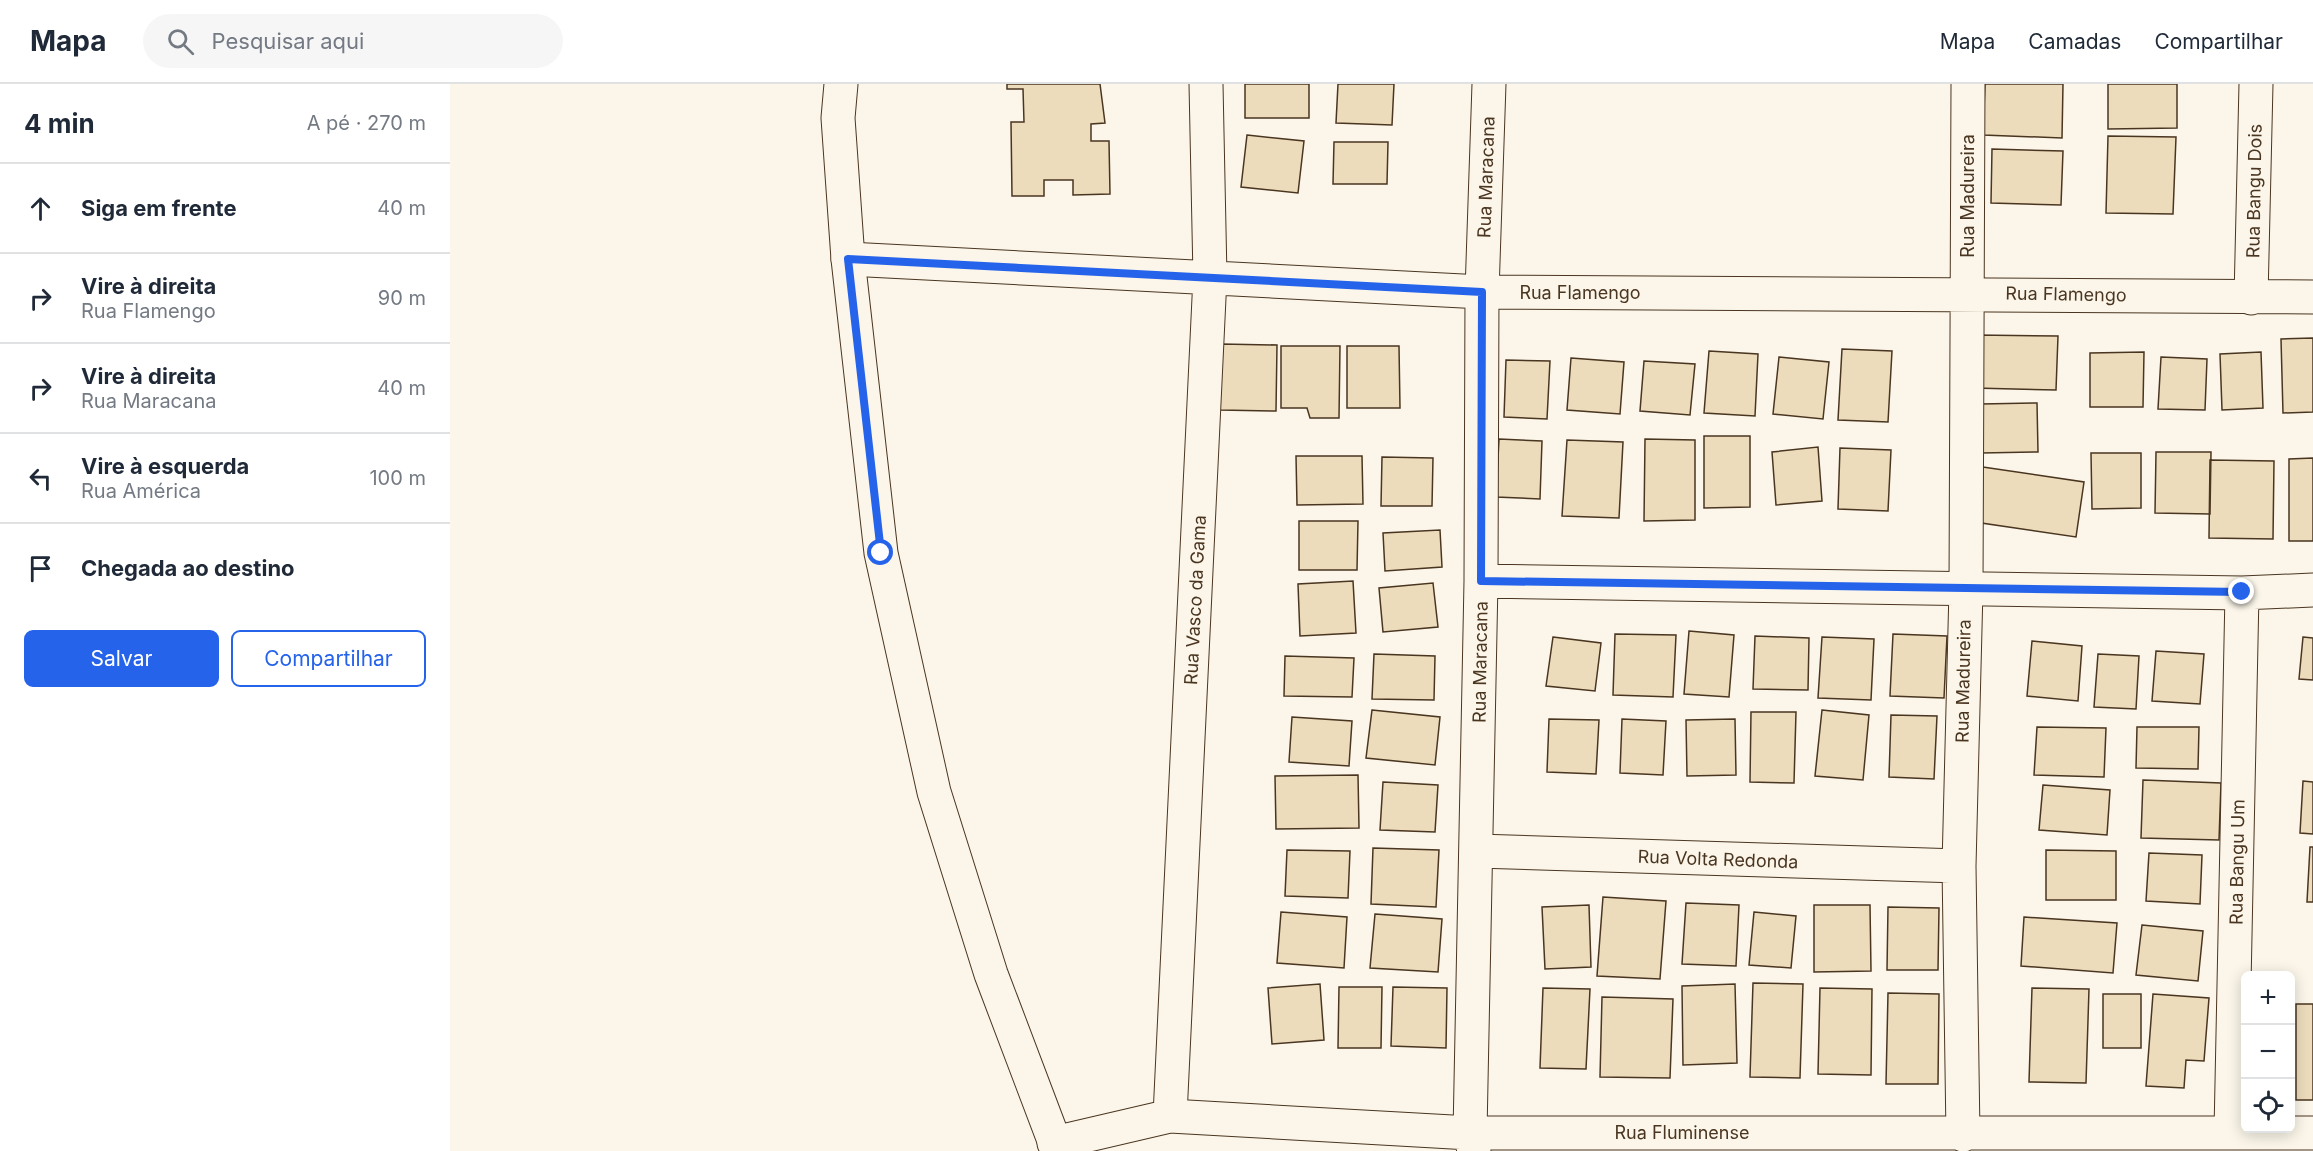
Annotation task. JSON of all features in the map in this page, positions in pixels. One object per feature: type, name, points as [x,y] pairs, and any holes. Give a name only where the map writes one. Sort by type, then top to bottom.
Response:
[{"type":"street","points":[[841,84],[838,118],[848,259],[881,553],[934,792],[991,974],[1056,1147]]},
{"type":"street","name":"Rua Vasco da Gama","points":[[1170,1116],[1210,277],[1206,84]]},
{"type":"street","name":"Rua Maracana","points":[[1472,1142],[1481,581],[1482,292],[1489,84]]},
{"type":"street","name":"Rua Madureira","points":[[1963,1135],[1959,866],[1966,589],[1968,84]]},
{"type":"street","name":"Rua Bangu Dois","points":[[2251,298],[2256,84]]},
{"type":"street","name":"Rua Flamengo","points":[[848,259],[1482,292],[1967,293],[2313,297]]},
{"type":"street","points":[[1481,581],[2242,592],[2313,590]]},
{"type":"street","name":"Rua Bangu Um","points":[[2231,1132],[2242,592]]},
{"type":"street","name":"Rua Volta Redonda","points":[[1477,851],[1959,866]]},
{"type":"street","name":"Rua Fluminense","points":[[1056,1147],[1170,1116],[1472,1142],[1814,1141],[1963,1135],[2313,1133]]},
{"type":"building","points":[[1007,84],[1100,84],[1105,123],[1091,124],[1091,141],[1109,141],[1110,194],[1073,195],[1073,180],[1044,180],[1044,196],[1012,196],[1011,122],[1024,122],[1023,89],[1007,89]]},
{"type":"building","points":[[1245,84],[1309,84],[1309,118],[1245,118]]},
{"type":"building","points":[[1338,84],[1394,84],[1392,125],[1336,123]]},
{"type":"building","points":[[1985,84],[2063,84],[2062,138],[1983,135]]},
{"type":"building","points":[[2108,84],[2177,84],[2177,128],[2108,129]]},
{"type":"building","points":[[1247,135],[1304,141],[1298,193],[1241,187]]},
{"type":"building","points":[[2108,136],[2176,137],[2173,214],[2106,213]]},
{"type":"building","points":[[1334,142],[1388,142],[1387,184],[1333,184]]},
{"type":"building","points":[[1992,149],[2063,151],[2061,205],[1991,203]]},
{"type":"building","points":[[1975,335],[2058,336],[2056,390],[1974,388]]},
{"type":"building","points":[[2313,338],[2313,412],[2283,413],[2281,339]]},
{"type":"building","points":[[1221,344],[1277,345],[1276,411],[1220,410]]},
{"type":"building","points":[[1281,346],[1340,346],[1339,418],[1310,418],[1307,408],[1281,408]]},
{"type":"building","points":[[1347,346],[1399,346],[1400,408],[1347,408]]},
{"type":"building","points":[[1842,349],[1892,351],[1888,422],[1838,420]]},
{"type":"building","points":[[1709,351],[1758,354],[1755,416],[1704,413]]},
{"type":"building","points":[[2144,352],[2143,407],[2090,407],[2090,353]]},
{"type":"building","points":[[2261,352],[2263,408],[2222,410],[2220,354]]},
{"type":"building","points":[[1779,357],[1829,362],[1823,419],[1773,414]]},
{"type":"building","points":[[2161,357],[2207,359],[2205,410],[2158,409]]},
{"type":"building","points":[[1571,358],[1624,362],[1620,414],[1567,410]]},
{"type":"building","points":[[1506,360],[1550,361],[1547,419],[1504,417]]},
{"type":"building","points":[[1644,361],[1695,364],[1690,415],[1640,411]]},
{"type":"building","points":[[2037,403],[2038,452],[1981,453],[1981,404]]},
{"type":"building","points":[[1704,436],[1750,436],[1750,507],[1704,508]]},
{"type":"building","points":[[1499,439],[1542,441],[1540,499],[1496,497]]},
{"type":"building","points":[[1645,439],[1695,440],[1695,520],[1644,521]]},
{"type":"building","points":[[1567,440],[1623,442],[1619,518],[1562,516]]},
{"type":"building","points":[[1818,447],[1822,501],[1776,505],[1772,452]]},
{"type":"building","points":[[1840,448],[1891,450],[1888,511],[1838,509]]},
{"type":"building","points":[[2156,452],[2211,452],[2210,514],[2155,513]]},
{"type":"building","points":[[2091,453],[2141,453],[2141,508],[2092,509]]},
{"type":"building","points":[[1296,456],[1362,456],[1363,504],[1297,505]]},
{"type":"building","points":[[1382,457],[1433,458],[1432,506],[1381,506]]},
{"type":"building","points":[[2313,458],[2313,541],[2289,541],[2289,459]]},
{"type":"building","points":[[2210,460],[2274,461],[2273,539],[2209,538]]},
{"type":"building","points":[[1976,466],[2084,482],[2076,537],[1968,521]]},
{"type":"building","points":[[1299,521],[1358,521],[1357,570],[1299,570]]},
{"type":"building","points":[[1440,530],[1442,567],[1385,571],[1383,533]]},
{"type":"building","points":[[1353,581],[1356,633],[1300,636],[1298,584]]},
{"type":"building","points":[[1433,583],[1438,627],[1383,632],[1379,588]]},
{"type":"building","points":[[1689,631],[1734,635],[1729,697],[1684,694]]},
{"type":"building","points":[[1615,634],[1676,635],[1673,697],[1613,695]]},
{"type":"building","points":[[1893,634],[1947,636],[1944,698],[1890,696]]},
{"type":"building","points":[[1755,636],[1809,638],[1808,690],[1753,689]]},
{"type":"building","points":[[1553,637],[1601,643],[1595,691],[1546,686]]},
{"type":"building","points":[[1822,637],[1874,639],[1871,700],[1818,698]]},
{"type":"building","points":[[2303,637],[2313,638],[2313,680],[2299,679]]},
{"type":"building","points":[[2032,641],[2082,646],[2078,701],[2027,696]]},
{"type":"building","points":[[2156,651],[2204,654],[2200,704],[2152,701]]},
{"type":"building","points":[[1374,654],[1435,656],[1434,700],[1372,699]]},
{"type":"building","points":[[2098,654],[2139,656],[2136,709],[2094,707]]},
{"type":"building","points":[[1285,656],[1354,658],[1352,697],[1284,696]]},
{"type":"building","points":[[1372,710],[1440,717],[1435,765],[1366,758]]},
{"type":"building","points":[[1822,710],[1869,715],[1863,780],[1815,776]]},
{"type":"building","points":[[1751,712],[1796,712],[1794,783],[1750,782]]},
{"type":"building","points":[[1891,715],[1937,716],[1934,779],[1889,777]]},
{"type":"building","points":[[1292,717],[1352,721],[1349,766],[1289,762]]},
{"type":"building","points":[[1549,719],[1599,720],[1596,774],[1547,772]]},
{"type":"building","points":[[1622,719],[1666,721],[1663,775],[1620,773]]},
{"type":"building","points":[[1735,719],[1736,775],[1687,776],[1686,720]]},
{"type":"building","points":[[2037,727],[2106,728],[2104,777],[2034,775]]},
{"type":"building","points":[[2137,727],[2199,727],[2198,769],[2136,768]]},
{"type":"building","points":[[1358,775],[1359,828],[1276,829],[1275,776]]},
{"type":"building","points":[[2143,780],[2221,783],[2219,840],[2141,838]]},
{"type":"building","points":[[2303,781],[2313,782],[2313,834],[2300,833]]},
{"type":"building","points":[[1383,782],[1438,785],[1435,832],[1380,830]]},
{"type":"building","points":[[2043,785],[2110,790],[2107,835],[2039,830]]},
{"type":"building","points":[[2310,847],[2313,847],[2313,902],[2307,902]]},
{"type":"building","points":[[1373,848],[1439,850],[1436,907],[1371,904]]},
{"type":"building","points":[[1287,850],[1350,851],[1348,898],[1285,896]]},
{"type":"building","points":[[2046,850],[2116,851],[2116,900],[2046,900]]},
{"type":"building","points":[[2149,853],[2202,855],[2200,904],[2146,901]]},
{"type":"building","points":[[1603,897],[1666,901],[1660,979],[1597,976]]},
{"type":"building","points":[[1686,903],[1739,905],[1736,966],[1682,964]]},
{"type":"building","points":[[1589,905],[1591,967],[1545,969],[1542,907]]},
{"type":"building","points":[[1814,905],[1870,905],[1871,971],[1814,972]]},
{"type":"building","points":[[1888,907],[1939,908],[1938,970],[1887,970]]},
{"type":"building","points":[[1281,912],[1347,917],[1344,968],[1277,963]]},
{"type":"building","points":[[1754,912],[1796,916],[1791,968],[1749,965]]},
{"type":"building","points":[[1375,914],[1442,919],[1438,972],[1370,968]]},
{"type":"building","points":[[2024,917],[2117,923],[2113,973],[2021,966]]},
{"type":"building","points":[[2142,925],[2203,931],[2198,981],[2136,975]]},
{"type":"building","points":[[1753,983],[1803,984],[1800,1078],[1750,1077]]},
{"type":"building","points":[[1320,984],[1324,1040],[1272,1044],[1268,988]]},
{"type":"building","points":[[1735,984],[1737,1063],[1683,1065],[1682,986]]},
{"type":"building","points":[[1339,987],[1382,987],[1381,1048],[1338,1048]]},
{"type":"building","points":[[1393,987],[1447,988],[1446,1048],[1391,1046]]},
{"type":"building","points":[[1543,988],[1590,989],[1586,1069],[1540,1068]]},
{"type":"building","points":[[1820,988],[1872,989],[1871,1075],[1818,1074]]},
{"type":"building","points":[[2032,988],[2089,989],[2086,1083],[2029,1082]]},
{"type":"building","points":[[1888,993],[1939,994],[1938,1084],[1886,1084]]},
{"type":"building","points":[[2103,994],[2141,994],[2141,1048],[2103,1048]]},
{"type":"building","points":[[2153,994],[2209,998],[2204,1061],[2186,1060],[2184,1088],[2146,1086]]},
{"type":"building","points":[[1602,997],[1673,999],[1670,1078],[1600,1077]]},
{"type":"building","points":[[2296,1004],[2313,1004],[2313,1100],[2296,1100]]},
{"type":"route","points":[[881,553],[848,259],[1482,292],[1481,581],[2242,592]]}]
